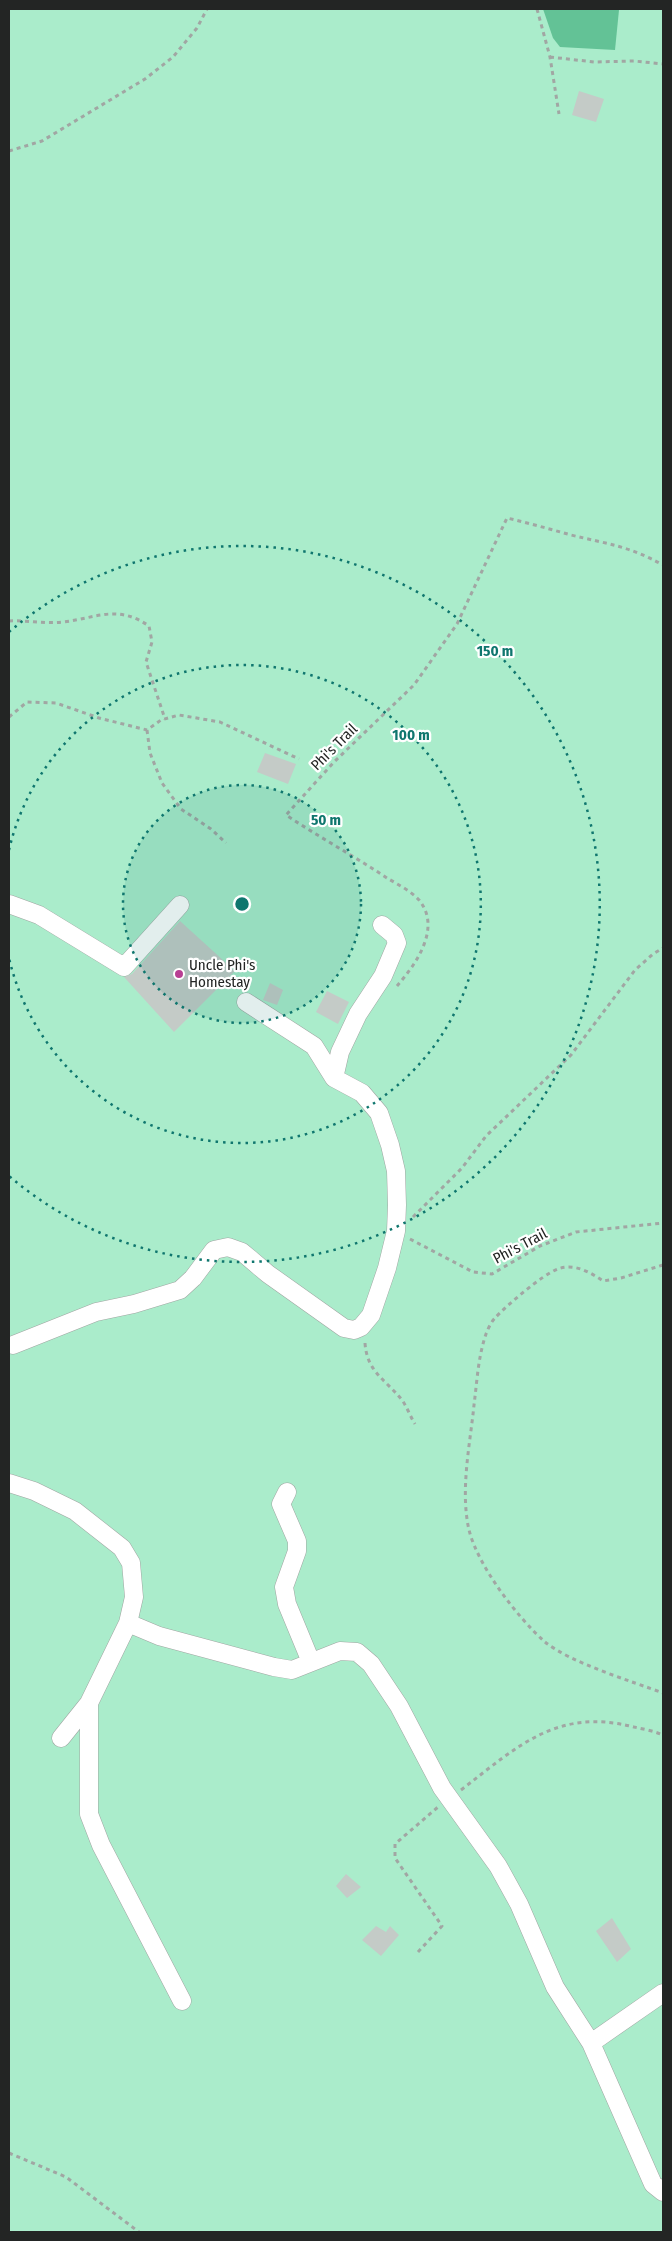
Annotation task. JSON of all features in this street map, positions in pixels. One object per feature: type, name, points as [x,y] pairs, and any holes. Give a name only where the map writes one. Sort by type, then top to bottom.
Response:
[{"type":"street","points":[[9,904],[39,914],[124,967],[180,905]]},
{"type":"street","points":[[334,1078],[340,1052],[358,1014],[383,976],[397,943],[394,935],[382,925]]},
{"type":"street","points":[[10,1345],[96,1312],[134,1304],[180,1290],[193,1278],[214,1250],[228,1247],[242,1252],[268,1274],[344,1328],[354,1330],[366,1322],[371,1315],[387,1268],[396,1231],[396,1171],[390,1144],[379,1112],[362,1093],[334,1078],[314,1046],[246,1002]]},
{"type":"street","points":[[9,1483],[34,1491],[75,1511],[122,1548],[131,1564],[134,1596],[128,1623],[89,1703],[61,1738]]},
{"type":"street","points":[[287,1492],[281,1504],[295,1533],[297,1551],[284,1587],[287,1604],[312,1662]]},
{"type":"street","points":[[128,1623],[159,1636],[274,1667],[292,1670],[340,1651],[357,1652],[371,1664],[399,1706],[449,1799],[498,1866],[519,1904],[556,1988],[591,2043],[653,2184],[663,2192]]},
{"type":"street","points":[[89,1703],[89,1814],[101,1845],[182,2002]]},
{"type":"street","points":[[591,2043],[663,1993]]},
{"type":"path","points":[[9,152],[42,141],[145,79],[173,57],[197,28],[207,9]]},
{"type":"path","points":[[537,9],[550,57],[559,114]]},
{"type":"path","points":[[550,57],[594,62],[634,61],[663,64]]},
{"type":"path","name":"Phi's Trail","points":[[392,991],[422,953],[427,935],[427,924],[419,900],[382,874],[327,842],[286,815],[334,762],[414,685],[457,624],[507,518],[611,543],[640,552],[663,565]]},
{"type":"path","points":[[9,621],[63,622],[102,614],[123,613],[138,618],[149,626],[152,642],[146,662],[165,719]]},
{"type":"path","points":[[9,717],[27,702],[56,703],[99,718],[147,730],[165,719],[179,715],[220,722],[299,759]]},
{"type":"path","points":[[147,730],[150,753],[162,783],[181,809],[211,829],[226,844]]},
{"type":"path","points":[[396,1231],[424,1207],[462,1168],[486,1136],[571,1055],[635,970],[652,954],[663,948]]},
{"type":"path","name":"Phi's Trail","points":[[396,1231],[438,1256],[473,1272],[492,1274],[540,1246],[576,1232],[663,1223]]},
{"type":"path","points":[[663,1265],[621,1278],[604,1281],[576,1267],[558,1269],[534,1284],[494,1319],[486,1334],[479,1363],[466,1495],[469,1529],[480,1560],[498,1587],[546,1642],[574,1658],[663,1692]]},
{"type":"path","points":[[366,1322],[364,1336],[366,1355],[374,1372],[402,1400],[414,1424]]},
{"type":"path","points":[[418,1952],[442,1926],[395,1858],[395,1844],[449,1799],[523,1742],[572,1722],[614,1722],[663,1735]]},
{"type":"path","points":[[9,2153],[66,2177],[140,2232]]},
{"type":"shaded area","points":[[9,9],[663,9],[663,2232],[9,2232]]},
{"type":"shaded area","points":[[543,9],[619,10],[615,50],[560,47],[553,38]]},
{"type":"building","points":[[579,91],[604,99],[596,122],[572,115]]},
{"type":"building","points":[[265,753],[296,764],[288,784],[257,772]]},
{"type":"building","name":"Uncle Phi's Homestay","points":[[180,921],[235,971],[174,1032],[124,977],[132,974]]},
{"type":"building","points":[[270,983],[283,990],[277,1005],[263,1000]]},
{"type":"building","points":[[327,991],[349,1002],[338,1024],[316,1012]]},
{"type":"building","points":[[346,1874],[361,1887],[347,1898],[336,1886]]},
{"type":"building","points":[[612,1918],[631,1949],[617,1962],[596,1931]]},
{"type":"building","points":[[376,1926],[386,1932],[390,1926],[399,1935],[381,1956],[362,1940]]},
{"type":"place","name":"Uncle Phi's Homestay","points":[[179,974]]}]
